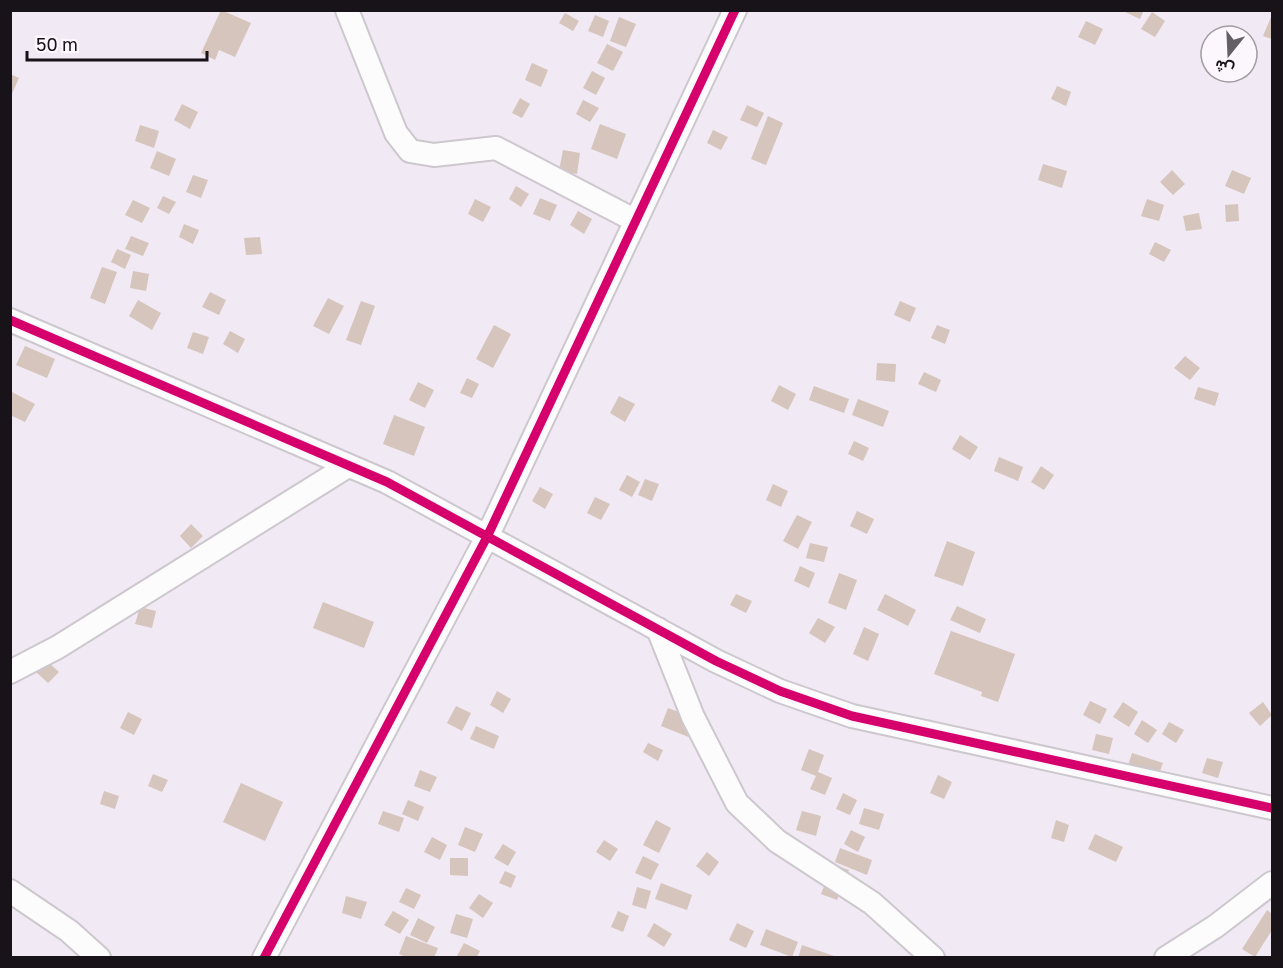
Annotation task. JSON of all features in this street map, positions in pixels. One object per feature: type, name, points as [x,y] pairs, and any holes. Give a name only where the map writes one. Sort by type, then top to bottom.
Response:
[{"type":"street","points":[[347,10],[396,133],[410,151],[434,154],[496,148],[636,221]]},
{"type":"street","points":[[264,957],[487,537],[735,10]]},
{"type":"street","points":[[10,320],[387,482],[716,661],[780,691],[852,716],[1272,808]]},
{"type":"street","points":[[10,672],[68,640],[348,466]]},
{"type":"street","points":[[658,629],[693,717],[737,803],[777,841],[872,903],[912,949],[933,957]]},
{"type":"street","points":[[1166,957],[1216,926],[1272,883]]},
{"type":"street","points":[[10,891],[69,931],[99,957]]},
{"type":"building","points":[[221,10],[251,23],[235,57],[219,50],[215,60],[201,53]]},
{"type":"building","points":[[1121,10],[1144,10],[1140,19]]},
{"type":"building","points":[[1152,12],[1165,21],[1155,37],[1141,29]]},
{"type":"building","points":[[565,13],[579,21],[573,31],[559,23]]},
{"type":"building","points":[[595,15],[609,21],[603,37],[588,31]]},
{"type":"building","points":[[619,17],[636,24],[626,47],[610,41]]},
{"type":"building","points":[[1272,17],[1272,39],[1263,36]]},
{"type":"building","points":[[1086,21],[1103,29],[1095,45],[1078,37]]},
{"type":"building","points":[[607,44],[623,52],[613,71],[597,63]]},
{"type":"building","points":[[532,63],[548,70],[541,87],[525,80]]},
{"type":"building","points":[[592,71],[605,78],[596,95],[583,88]]},
{"type":"building","points":[[10,74],[19,78],[10,98]]},
{"type":"building","points":[[1057,86],[1071,92],[1066,106],[1051,99]]},
{"type":"building","points":[[520,98],[530,104],[522,118],[512,113]]},
{"type":"building","points":[[583,100],[599,108],[590,122],[576,114]]},
{"type":"building","points":[[182,104],[198,112],[190,129],[174,120]]},
{"type":"building","points":[[747,105],[764,113],[757,127],[740,120]]},
{"type":"building","points":[[768,116],[783,123],[766,165],[751,159]]},
{"type":"building","points":[[600,124],[626,134],[617,159],[591,149]]},
{"type":"building","points":[[140,125],[159,131],[154,148],[135,141]]},
{"type":"building","points":[[713,130],[728,137],[721,150],[707,143]]},
{"type":"building","points":[[563,150],[580,153],[577,174],[559,171]]},
{"type":"building","points":[[157,151],[176,159],[169,176],[150,168]]},
{"type":"building","points":[[1043,164],[1067,171],[1062,188],[1038,180]]},
{"type":"building","points":[[1172,170],[1185,184],[1173,195],[1160,182]]},
{"type":"building","points":[[1232,170],[1251,178],[1244,194],[1225,186]]},
{"type":"building","points":[[193,175],[208,180],[201,198],[186,192]]},
{"type":"building","points":[[516,186],[529,194],[521,207],[509,199]]},
{"type":"building","points":[[163,196],[176,202],[169,214],[157,208]]},
{"type":"building","points":[[540,198],[557,205],[550,221],[533,214]]},
{"type":"building","points":[[475,199],[491,207],[483,222],[468,214]]},
{"type":"building","points":[[1147,199],[1164,205],[1159,221],[1141,216]]},
{"type":"building","points":[[133,200],[150,208],[142,223],[125,215]]},
{"type":"building","points":[[1238,204],[1239,221],[1226,222],[1225,205]]},
{"type":"building","points":[[578,211],[592,219],[584,234],[570,225]]},
{"type":"building","points":[[1199,213],[1202,229],[1186,231],[1183,216]]},
{"type":"building","points":[[184,224],[199,230],[193,244],[179,237]]},
{"type":"building","points":[[131,236],[149,243],[143,256],[125,249]]},
{"type":"building","points":[[260,237],[262,254],[246,255],[244,238]]},
{"type":"building","points":[[1155,242],[1171,250],[1164,262],[1149,254]]},
{"type":"building","points":[[117,249],[131,255],[125,269],[111,262]]},
{"type":"building","points":[[102,267],[117,272],[105,304],[90,298]]},
{"type":"building","points":[[133,271],[149,274],[146,291],[130,288]]},
{"type":"building","points":[[210,292],[226,300],[219,315],[202,307]]},
{"type":"building","points":[[328,298],[344,306],[329,334],[313,326]]},
{"type":"building","points":[[138,300],[161,313],[152,330],[129,316]]},
{"type":"building","points":[[361,301],[375,306],[361,345],[346,340]]},
{"type":"building","points":[[900,301],[916,308],[910,322],[894,315]]},
{"type":"building","points":[[494,325],[511,334],[493,368],[476,359]]},
{"type":"building","points":[[937,325],[950,330],[945,344],[931,338]]},
{"type":"building","points":[[230,331],[245,339],[238,353],[223,344]]},
{"type":"building","points":[[193,332],[209,337],[203,354],[187,348]]},
{"type":"building","points":[[25,346],[55,359],[47,378],[16,365]]},
{"type":"building","points":[[1185,356],[1200,368],[1190,380],[1174,368]]},
{"type":"building","points":[[877,363],[896,364],[895,382],[876,380]]},
{"type":"building","points":[[924,372],[941,380],[936,392],[918,384]]},
{"type":"building","points":[[467,378],[479,384],[472,398],[460,393]]},
{"type":"building","points":[[418,382],[434,390],[425,408],[409,400]]},
{"type":"building","points":[[779,385],[796,394],[788,410],[771,401]]},
{"type":"building","points":[[814,386],[849,399],[844,413],[809,400]]},
{"type":"building","points":[[1198,387],[1219,393],[1215,406],[1194,399]]},
{"type":"building","points":[[10,391],[35,404],[25,422],[10,415]]},
{"type":"building","points":[[619,396],[635,404],[625,422],[610,413]]},
{"type":"building","points":[[858,399],[889,411],[883,427],[852,415]]},
{"type":"building","points":[[394,415],[425,427],[414,456],[383,444]]},
{"type":"building","points":[[960,435],[978,447],[970,460],[952,449]]},
{"type":"building","points":[[854,441],[869,448],[863,461],[848,454]]},
{"type":"building","points":[[999,457],[1023,467],[1018,481],[994,471]]},
{"type":"building","points":[[1041,466],[1054,475],[1044,490],[1031,482]]},
{"type":"building","points":[[627,475],[640,482],[632,497],[619,490]]},
{"type":"building","points":[[645,479],[659,484],[652,501],[638,495]]},
{"type":"building","points":[[773,484],[788,491],[781,507],[766,500]]},
{"type":"building","points":[[540,487],[553,494],[545,509],[532,501]]},
{"type":"building","points":[[595,497],[610,504],[601,520],[587,513]]},
{"type":"building","points":[[857,511],[874,519],[867,534],[850,526]]},
{"type":"building","points":[[797,515],[812,522],[798,549],[783,541]]},
{"type":"building","points":[[191,524],[203,536],[191,548],[180,536]]},
{"type":"building","points":[[947,541],[975,552],[963,586],[934,576]]},
{"type":"building","points":[[810,543],[828,547],[824,562],[806,558]]},
{"type":"building","points":[[800,566],[815,573],[809,588],[794,581]]},
{"type":"building","points":[[839,573],[857,580],[846,610],[828,603]]},
{"type":"building","points":[[736,594],[752,601],[746,613],[730,605]]},
{"type":"building","points":[[885,594],[916,610],[908,626],[877,610]]},
{"type":"building","points":[[323,602],[374,622],[364,648],[313,628]]},
{"type":"building","points":[[957,606],[986,619],[980,633],[950,620]]},
{"type":"building","points":[[140,607],[156,611],[152,628],[135,624]]},
{"type":"building","points":[[818,618],[835,627],[825,643],[809,633]]},
{"type":"building","points":[[864,627],[879,634],[868,661],[853,654]]},
{"type":"building","points":[[951,631],[1015,654],[998,702],[981,696],[982,692],[934,674]]},
{"type":"building","points":[[47,661],[59,672],[48,683],[36,672]]},
{"type":"building","points":[[497,691],[511,699],[503,713],[490,705]]},
{"type":"building","points":[[1090,701],[1107,709],[1100,724],[1083,715]]},
{"type":"building","points":[[1123,702],[1138,712],[1129,727],[1113,717]]},
{"type":"building","points":[[1263,702],[1272,715],[1260,726],[1249,713]]},
{"type":"building","points":[[456,706],[471,713],[462,731],[447,723]]},
{"type":"building","points":[[668,708],[703,721],[696,740],[661,726]]},
{"type":"building","points":[[128,712],[142,719],[134,735],[120,728]]},
{"type":"building","points":[[1142,720],[1157,730],[1148,743],[1134,734]]},
{"type":"building","points":[[1169,722],[1184,730],[1176,743],[1162,734]]},
{"type":"building","points":[[476,726],[499,736],[494,749],[470,739]]},
{"type":"building","points":[[1096,734],[1113,738],[1109,754],[1092,750]]},
{"type":"building","points":[[648,743],[663,750],[658,761],[643,752]]},
{"type":"building","points":[[809,749],[824,755],[818,772],[832,778],[825,795],[810,789],[816,776],[801,770]]},
{"type":"building","points":[[1132,753],[1163,763],[1156,782],[1126,772]]},
{"type":"building","points":[[1207,758],[1223,762],[1218,778],[1202,773]]},
{"type":"building","points":[[420,770],[437,777],[430,792],[414,786]]},
{"type":"building","points":[[153,774],[168,780],[162,792],[148,786]]},
{"type":"building","points":[[938,775],[952,782],[944,799],[930,793]]},
{"type":"building","points":[[241,783],[283,802],[265,841],[223,822]]},
{"type":"building","points":[[104,791],[119,796],[115,809],[100,804]]},
{"type":"building","points":[[843,793],[857,800],[850,815],[836,809]]},
{"type":"building","points":[[408,800],[424,807],[418,821],[402,814]]},
{"type":"building","points":[[864,808],[884,814],[879,830],[859,824]]},
{"type":"building","points":[[383,811],[404,818],[399,832],[378,824]]},
{"type":"building","points":[[802,811],[821,816],[816,836],[796,830]]},
{"type":"building","points":[[656,820],[671,828],[659,853],[643,845]]},
{"type":"building","points":[[1056,820],[1069,825],[1064,842],[1051,838]]},
{"type":"building","points":[[465,827],[483,834],[475,852],[458,845]]},
{"type":"building","points":[[851,830],[865,837],[858,852],[844,844]]},
{"type":"building","points":[[1095,834],[1123,847],[1116,862],[1088,849]]},
{"type":"building","points":[[432,837],[447,845],[440,860],[424,852]]},
{"type":"building","points":[[604,840],[618,849],[610,861],[596,852]]},
{"type":"building","points":[[503,844],[516,852],[508,866],[494,858]]},
{"type":"building","points":[[840,848],[872,860],[867,875],[835,862]]},
{"type":"building","points":[[707,852],[719,862],[709,876],[696,866]]},
{"type":"building","points":[[643,856],[659,864],[651,880],[635,873]]},
{"type":"building","points":[[450,858],[468,858],[468,876],[450,875]]},
{"type":"building","points":[[833,864],[849,870],[837,900],[821,894]]},
{"type":"building","points":[[505,871],[516,876],[511,888],[499,883]]},
{"type":"building","points":[[661,883],[692,895],[687,910],[655,899]]},
{"type":"building","points":[[637,887],[651,891],[646,909],[632,905]]},
{"type":"building","points":[[406,888],[421,895],[414,909],[399,902]]},
{"type":"building","points":[[479,894],[493,903],[483,918],[469,908]]},
{"type":"building","points":[[346,896],[367,902],[361,919],[342,913]]},
{"type":"building","points":[[1267,910],[1272,914],[1272,930],[1255,957],[1242,949]]},
{"type":"building","points":[[393,911],[409,920],[400,934],[384,925]]},
{"type":"building","points":[[618,911],[629,916],[623,932],[611,927]]},
{"type":"building","points":[[456,914],[473,919],[467,938],[450,933]]},
{"type":"building","points":[[418,918],[435,927],[427,943],[410,935]]},
{"type":"building","points":[[654,923],[672,934],[664,947],[647,936]]},
{"type":"building","points":[[737,923],[754,931],[746,948],[729,940]]},
{"type":"building","points":[[766,929],[798,942],[792,957],[760,945]]},
{"type":"building","points":[[406,936],[438,948],[434,958],[408,958],[399,954]]},
{"type":"building","points":[[464,943],[480,951],[476,958],[457,956]]},
{"type":"building","points":[[802,945],[837,957],[837,958],[798,958]]},
{"type":"cycle path","points":[[264,958],[487,537],[735,10]]},
{"type":"cycle path","points":[[10,320],[387,482],[716,661],[780,691],[852,716],[1272,808]]}]
